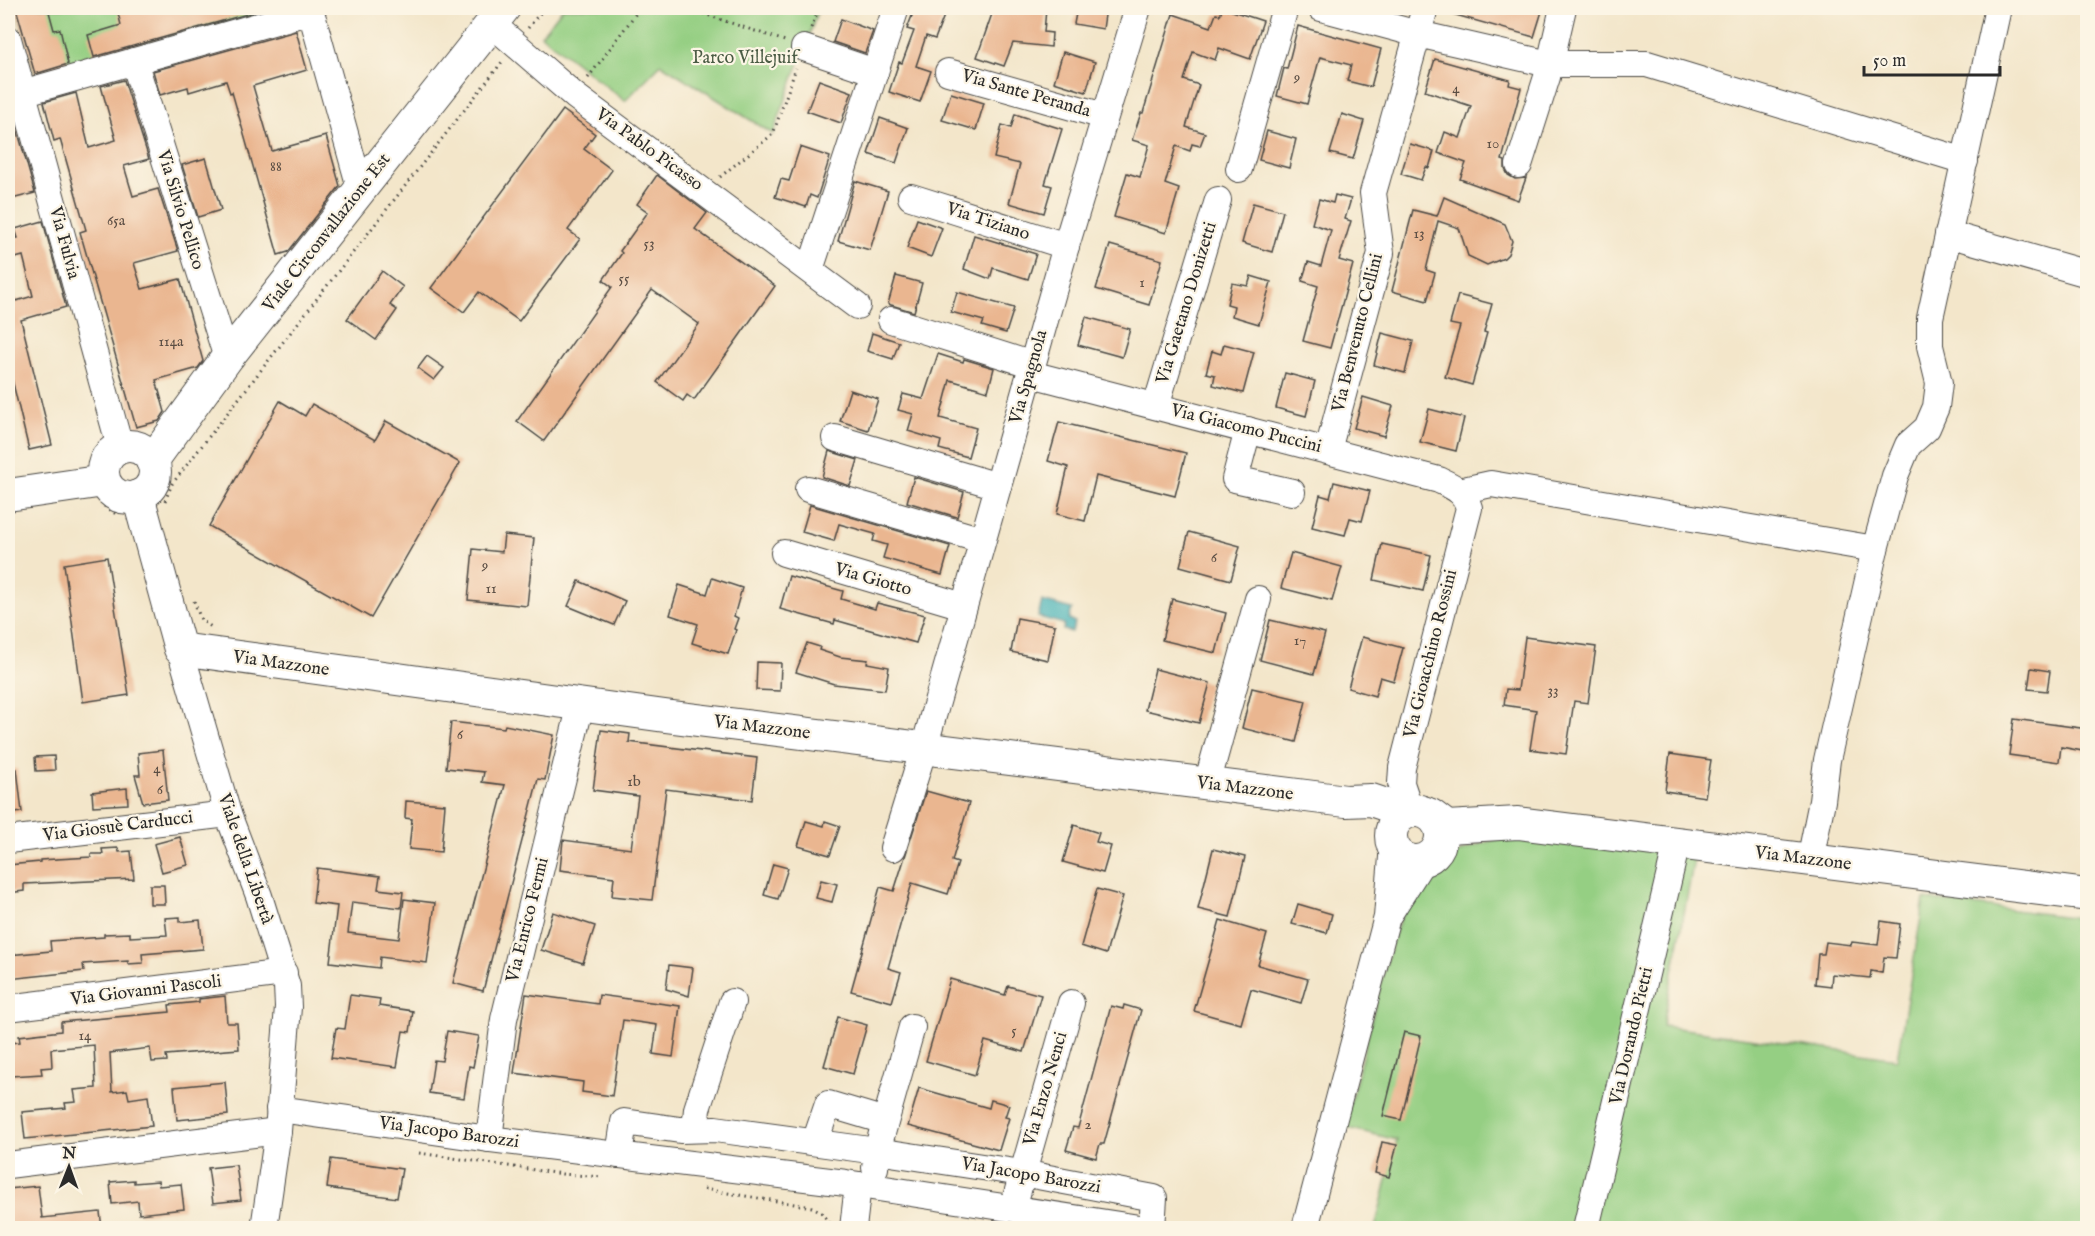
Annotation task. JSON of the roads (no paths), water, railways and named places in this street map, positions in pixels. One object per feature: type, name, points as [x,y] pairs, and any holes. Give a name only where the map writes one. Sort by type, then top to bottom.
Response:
[{"type":"main road","name":"Viale Circonvallazione Est","points":[[138,496],[147,490],[154,478],[152,461],[227,358],[498,16]]},
{"type":"main road","points":[[138,496],[128,498],[113,493],[104,480],[104,465],[107,458],[120,447],[138,448],[152,461]]},
{"type":"main road","points":[[8,495],[104,480]]},
{"type":"main road","name":"Viale della Libertà","points":[[138,496],[180,649]]},
{"type":"main road","name":"Via Mazzone","points":[[180,649],[665,716],[1346,801],[1371,800],[1398,809],[1424,813],[1447,827],[1518,823],[2088,895]]},
{"type":"main road","name":"Via Mazzone","points":[[1346,801],[1372,812],[1380,819],[1402,856],[1417,861],[1431,854],[1448,852],[1467,840],[1518,823]]},
{"type":"main road","points":[[1392,840],[1393,827],[1403,814],[1424,813],[1440,827],[1441,835],[1431,854]]},
{"type":"street","points":[[810,270],[896,8]]},
{"type":"street","name":"Via Spagnola","points":[[893,848],[924,748],[1066,246],[1138,8]]},
{"type":"street","points":[[1239,169],[1285,8]]},
{"type":"street","points":[[1321,8],[1418,34],[1549,64],[1647,64],[1965,161]]},
{"type":"street","name":"Via Benvenuto Cellini","points":[[1328,450],[1381,253],[1373,193],[1425,8]]},
{"type":"street","points":[[1519,165],[1563,8]]},
{"type":"street","points":[[1810,860],[1822,801],[1827,760],[1875,549],[1895,476],[1908,445],[1927,428],[1936,407],[1940,383],[1930,346],[1930,318],[1998,8]]},
{"type":"street","points":[[15,95],[310,9],[361,191]]},
{"type":"street","name":"Via Pablo Picasso","points":[[498,16],[575,96],[857,306]]},
{"type":"street","name":"Via Fulvia","points":[[8,39],[15,95],[120,447]]},
{"type":"street","points":[[804,48],[875,72]]},
{"type":"street","name":"Via Silvio Pellico","points":[[134,61],[227,358]]},
{"type":"street","name":"Via Sante Peranda","points":[[948,72],[1104,116]]},
{"type":"street","name":"Via Tiziano","points":[[911,197],[1066,246]]},
{"type":"street","name":"Via Gaetano Donizetti","points":[[1156,406],[1218,200]]},
{"type":"street","points":[[1948,234],[2088,274]]},
{"type":"street","name":"Via Giacomo Puccini","points":[[891,320],[1032,369],[1156,406],[1439,480],[1459,491]]},
{"type":"street","points":[[1248,430],[1235,479],[1292,492]]},
{"type":"street","points":[[835,438],[998,486]]},
{"type":"street","points":[[1459,491],[1491,484],[1875,549]]},
{"type":"street","points":[[808,489],[982,540]]},
{"type":"street","name":"Via Gioacchino Rossini","points":[[1424,813],[1408,804],[1401,783],[1402,768],[1469,508],[1466,496],[1459,491]]},
{"type":"street","name":"Via Giotto","points":[[784,554],[963,606]]},
{"type":"street","points":[[1207,784],[1257,599]]},
{"type":"street","name":"Viale della Libertà","points":[[180,649],[228,814],[259,896],[284,973],[288,1007],[279,1120],[264,1228]]},
{"type":"street","name":"Via Enrico Fermi","points":[[489,1139],[504,1019],[581,704]]},
{"type":"street","name":"Via Giosuè Carducci","points":[[8,840],[228,814]]},
{"type":"street","points":[[1305,1228],[1387,917],[1392,840]]},
{"type":"street","name":"Via Dorando Pietri","points":[[1586,1228],[1677,843]]},
{"type":"street","points":[[1387,917],[1431,854]]},
{"type":"street","name":"Via Giovanni Pascoli","points":[[8,1008],[284,973]]},
{"type":"street","points":[[695,1130],[697,1109],[732,1002]]},
{"type":"street","name":"Via Enzo Nenci","points":[[1013,1209],[1071,1003]]},
{"type":"street","points":[[846,1228],[865,1186],[877,1150],[912,1027]]},
{"type":"street","points":[[815,1143],[828,1104],[885,1121]]},
{"type":"street","name":"Via Jacopo Barozzi","points":[[8,1165],[279,1120],[489,1139],[620,1163],[865,1186],[1139,1228]]},
{"type":"street","name":"Via Jacopo Barozzi","points":[[620,1163],[624,1122],[695,1130],[715,1129],[877,1150],[1022,1173],[1154,1198],[1152,1228]]},
{"type":"water","points":[[1042,601],[1072,609],[1069,620],[1075,622],[1072,632],[1063,630],[1064,624],[1038,617]]},
{"type":"park label","name":"Parco Villejuif","points":[[745,58]]}]
